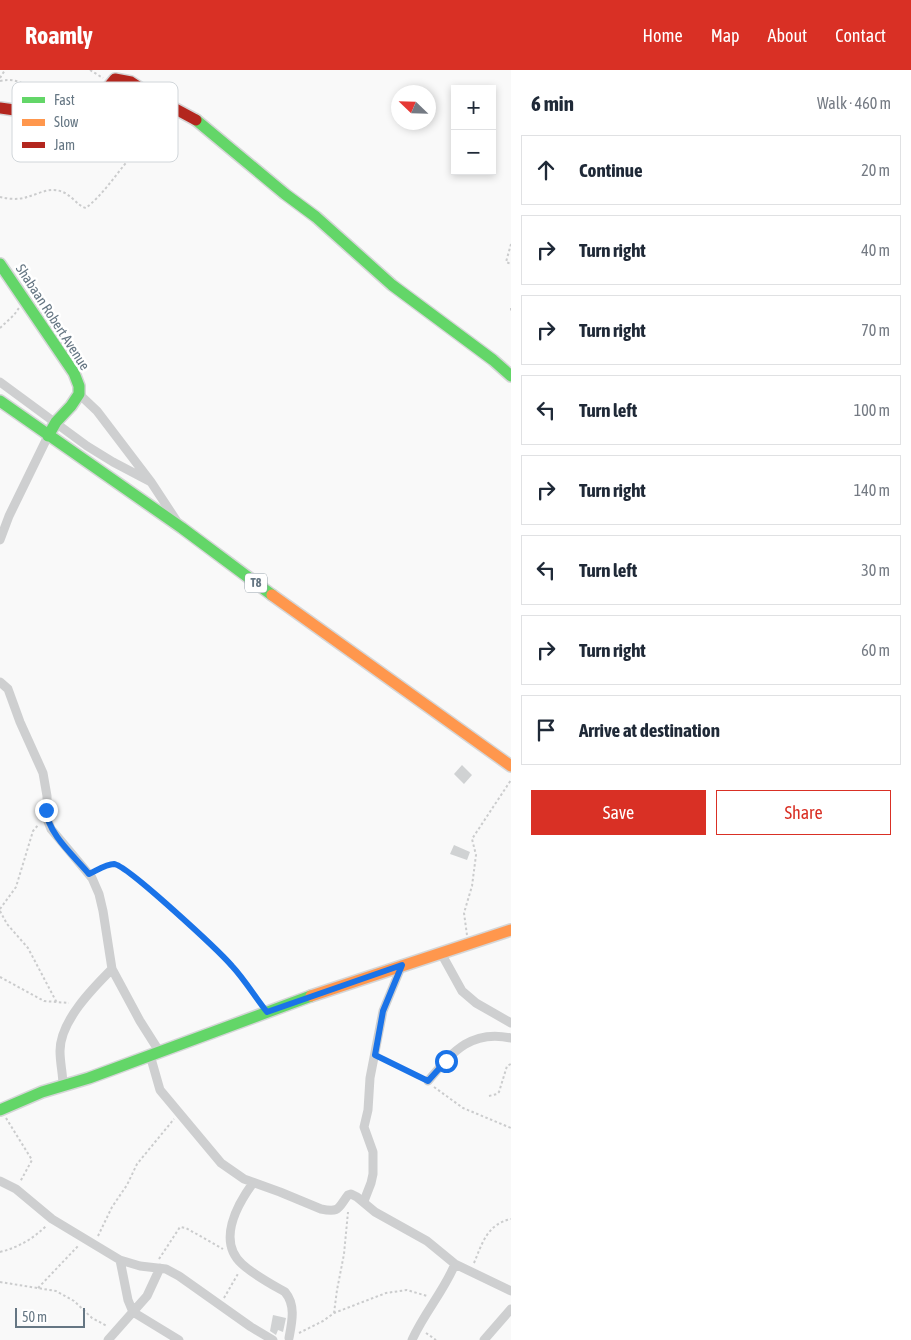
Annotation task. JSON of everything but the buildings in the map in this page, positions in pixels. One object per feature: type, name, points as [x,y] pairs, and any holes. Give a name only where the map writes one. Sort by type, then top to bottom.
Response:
[{"type":"main road","points":[[112,82],[118,78],[131,82]]},
{"type":"main road","points":[[178,109],[192,117],[284,194],[316,217],[392,285],[482,351],[511,376]]},
{"type":"main road","name":"Shabaan Robert Avenue","points":[[0,264],[74,373],[80,386],[79,394],[72,406],[56,422],[48,436]]},
{"type":"main road","name":"T8","points":[[0,402],[182,528],[511,766]]},
{"type":"main road","points":[[0,1110],[42,1092],[89,1078],[267,1012],[402,965],[511,930]]},
{"type":"street","points":[[0,382],[106,458],[151,482]]},
{"type":"street","points":[[79,394],[98,411],[151,482],[182,528]]},
{"type":"street","points":[[0,539],[16,499],[48,436]]},
{"type":"street","points":[[0,522],[0,539]]},
{"type":"street","points":[[0,682],[8,690],[20,722],[44,773],[48,796],[47,819],[51,829],[89,874],[99,894],[112,969],[155,1053],[158,1085],[168,1100],[221,1163],[239,1176],[252,1183],[269,1187],[330,1211],[341,1207],[348,1195],[354,1195],[364,1201],[375,1212],[427,1241],[455,1264],[511,1291]]},
{"type":"street","points":[[441,953],[462,990],[476,1003],[511,1024]]},
{"type":"street","points":[[364,1201],[372,1179],[373,1152],[364,1127],[368,1110],[368,1091],[383,1011],[402,965]]},
{"type":"street","points":[[63,1086],[61,1043],[79,1004],[112,969]]},
{"type":"street","points":[[428,1081],[452,1055],[468,1043],[489,1035],[511,1038]]},
{"type":"street","points":[[0,1181],[16,1189],[52,1219],[94,1245],[120,1260],[132,1264],[166,1269],[273,1340]]},
{"type":"street","points":[[252,1183],[237,1208],[230,1230],[231,1247],[242,1264],[285,1292],[289,1298],[292,1310],[290,1338]]},
{"type":"street","points":[[120,1260],[128,1300],[133,1312],[180,1340]]},
{"type":"street","points":[[412,1340],[417,1328],[450,1276],[455,1264]]},
{"type":"street","points":[[108,1340],[147,1296],[157,1268]]},
{"type":"street","points":[[484,1340],[511,1309]]},
{"type":"path","points":[[0,80],[6,70]]},
{"type":"path","points":[[90,70],[109,82]]},
{"type":"path","points":[[0,80],[23,82]]},
{"type":"path","points":[[0,197],[26,198],[53,190],[64,192],[73,197],[82,207],[86,208],[127,162]]},
{"type":"path","points":[[511,244],[506,262],[511,264]]},
{"type":"path","points":[[0,328],[14,315],[24,300]]},
{"type":"path","points":[[511,308],[511,313]]},
{"type":"path","points":[[469,943],[464,913],[472,886],[476,855],[472,839],[511,780]]},
{"type":"path","points":[[47,819],[33,831],[16,888],[0,910],[7,924],[28,948],[57,1002]]},
{"type":"path","points":[[89,874],[111,864],[116,864],[126,871],[161,900],[234,967],[267,1012]]},
{"type":"path","points":[[0,977],[36,998],[79,1004]]},
{"type":"path","points":[[375,1055],[428,1081],[462,1108],[511,1128]]},
{"type":"path","points":[[488,1096],[499,1092],[507,1066],[511,1064]]},
{"type":"path","points":[[0,1110],[32,1160],[16,1189]]},
{"type":"path","points":[[94,1245],[112,1207],[127,1185],[134,1169],[179,1113]]},
{"type":"path","points":[[334,1313],[336,1290],[344,1254],[348,1210],[354,1195]]},
{"type":"path","points":[[0,1252],[20,1246],[33,1238],[52,1219]]},
{"type":"path","points":[[468,1271],[475,1262],[484,1238],[498,1223],[511,1219]]},
{"type":"path","points":[[157,1268],[180,1227],[186,1228],[236,1257]]},
{"type":"path","points":[[38,1288],[84,1239]]},
{"type":"path","points":[[219,1304],[242,1264]]},
{"type":"path","points":[[0,1282],[49,1289],[64,1295],[92,1318],[116,1331]]},
{"type":"path","points":[[290,1338],[323,1322],[334,1313],[395,1291],[407,1290],[435,1299]]},
{"type":"path","points":[[417,1328],[436,1340]]},
{"type":"traffic: fast","points":[[196,120],[285,194],[316,217],[392,285],[493,360],[511,376]]},
{"type":"traffic: fast","points":[[0,264],[74,373],[79,386],[79,394],[56,422],[48,436]]},
{"type":"traffic: fast","points":[[0,401],[182,528],[272,595]]},
{"type":"traffic: fast","points":[[0,1110],[42,1092],[89,1078],[311,996]]},
{"type":"traffic: slow","points":[[272,595],[511,766]]},
{"type":"traffic: slow","points":[[311,996],[511,930]]},
{"type":"traffic: jam","points":[[112,82],[115,79],[131,82]]},
{"type":"traffic: jam","points":[[0,108],[12,110]]},
{"type":"traffic: jam","points":[[178,110],[196,120]]},
{"type":"route","points":[[46,810],[51,829],[89,874],[111,864],[116,864],[126,871],[201,935],[234,967],[267,1012],[402,965],[383,1011],[375,1055],[428,1081],[446,1061]]}]
